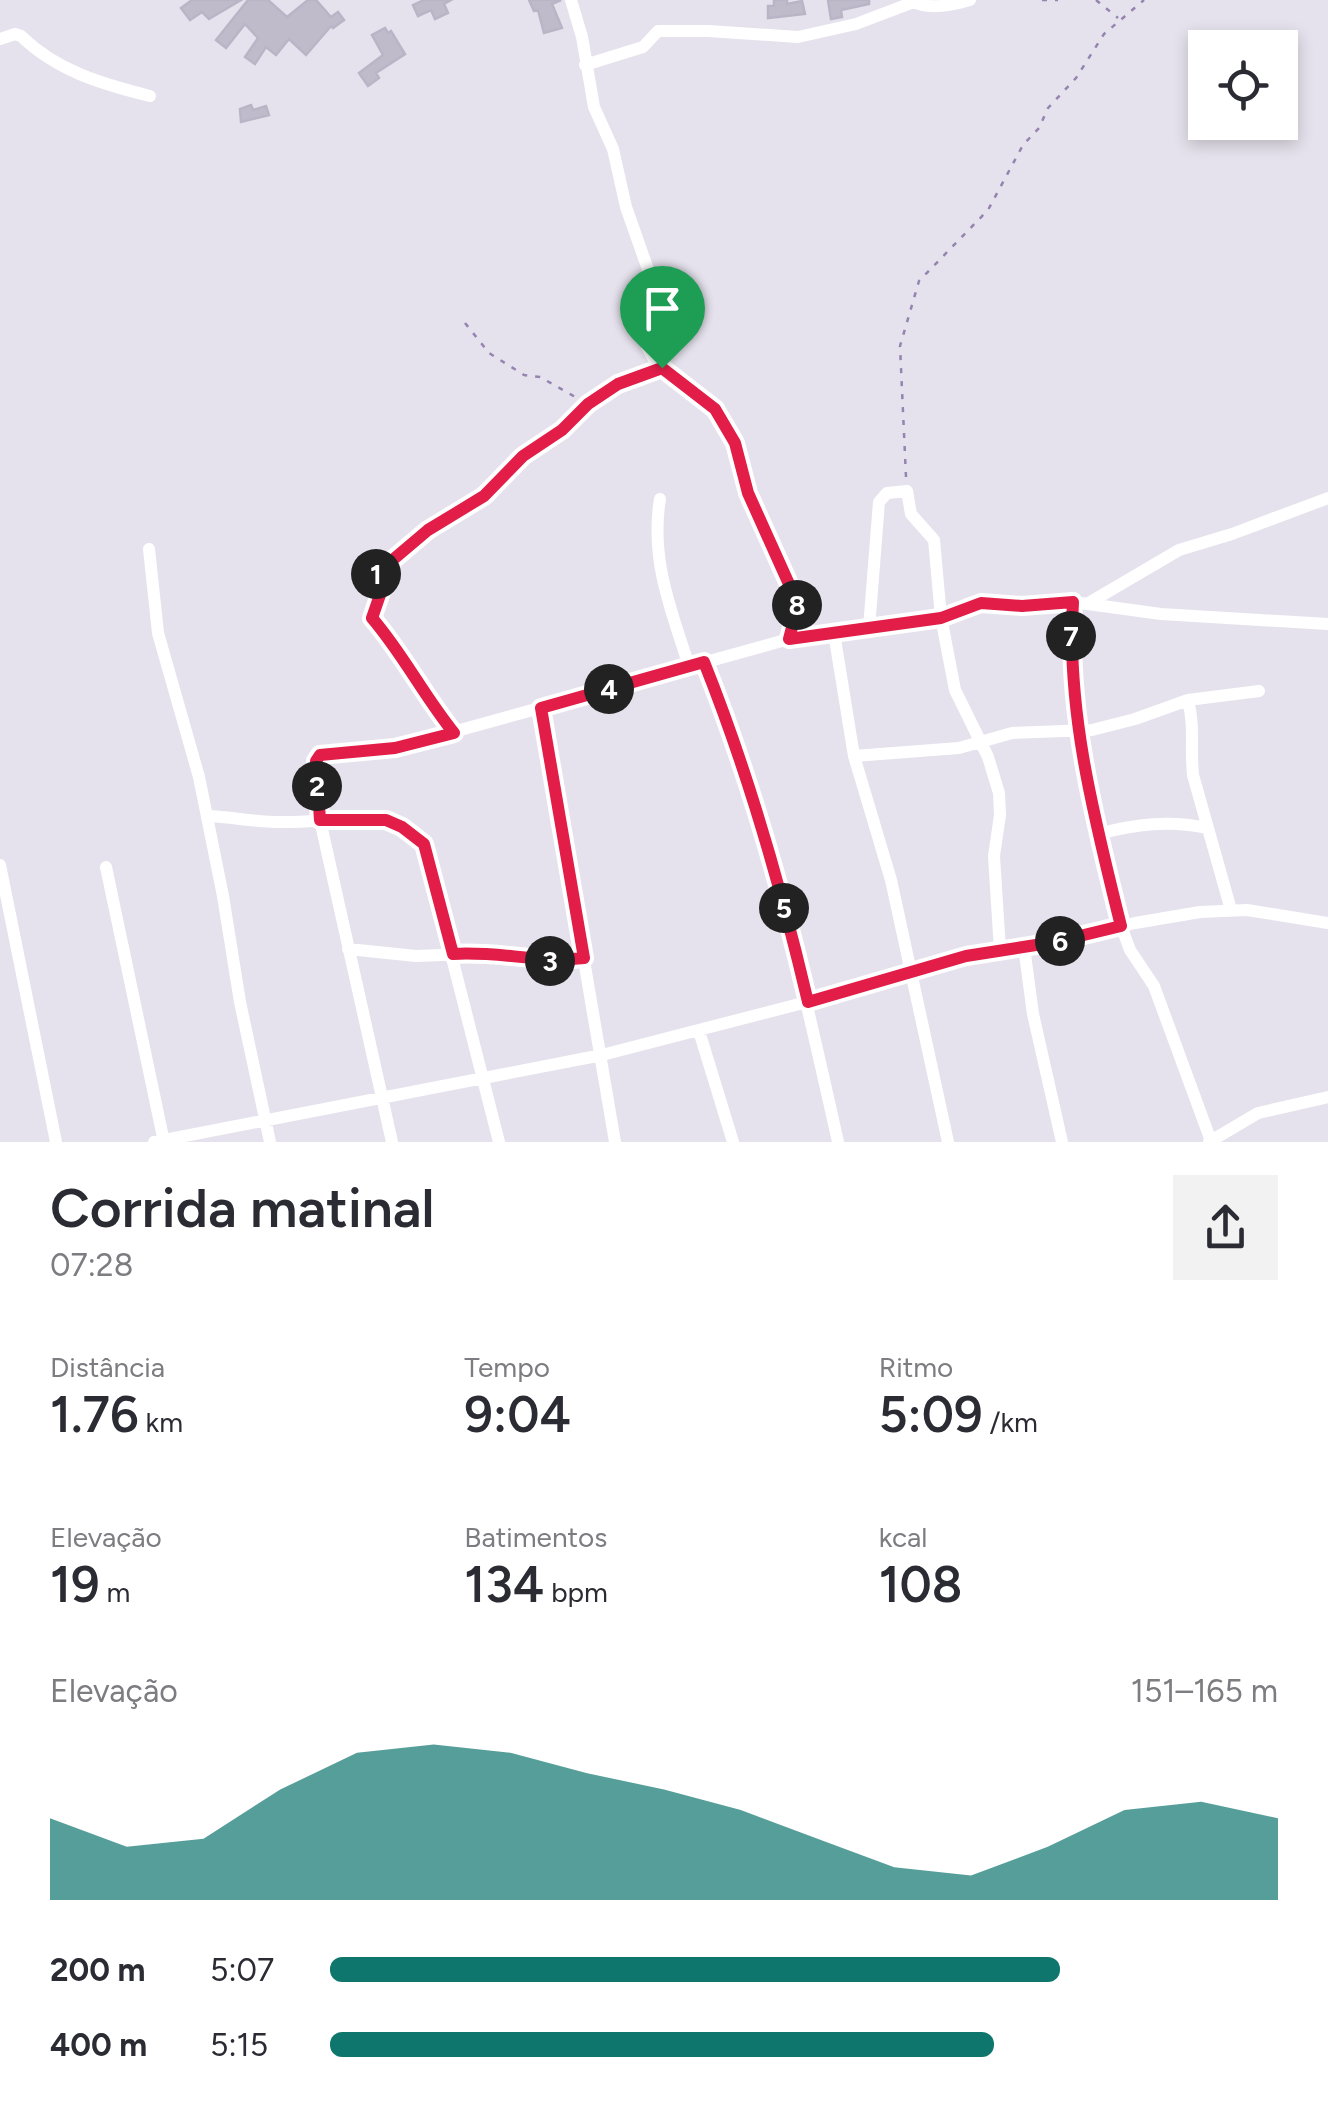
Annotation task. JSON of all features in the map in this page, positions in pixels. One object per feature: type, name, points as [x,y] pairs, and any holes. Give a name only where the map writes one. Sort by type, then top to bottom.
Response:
[{"type":"street","points":[[570,0],[582,37],[594,107],[613,149],[626,208],[652,278],[656,312],[649,323],[647,348],[662,368],[715,409],[735,443],[748,493],[798,604],[789,639]]},
{"type":"street","points":[[586,66],[643,47],[658,32],[798,37],[856,24],[914,2],[920,6],[952,6],[970,0]]},
{"type":"street","points":[[0,39],[16,34],[75,74],[150,96]]},
{"type":"street","points":[[869,628],[879,502],[887,493],[907,492],[911,514],[934,540],[941,618],[955,690],[981,741],[998,793],[1000,815],[994,856],[1000,950]]},
{"type":"street","points":[[1080,603],[1179,550],[1328,498]]},
{"type":"street","points":[[660,499],[656,534],[661,579],[689,666]]},
{"type":"street","points":[[149,550],[158,633],[208,816],[240,1002],[270,1142]]},
{"type":"street","points":[[392,1142],[320,820],[316,761],[320,755],[395,748],[789,639],[941,618],[981,603],[1080,603],[1178,615],[1328,624]]},
{"type":"street","points":[[1080,603],[1071,654],[1098,834],[1121,926],[1130,950],[1154,986],[1210,1141],[1258,1112],[1328,1096]]},
{"type":"street","points":[[834,633],[854,756],[886,862],[948,1142]]},
{"type":"street","points":[[704,662],[767,849],[808,1002],[838,1142]]},
{"type":"street","points":[[854,756],[959,748],[1012,733],[1080,731],[1135,719],[1188,700],[1260,691]]},
{"type":"street","points":[[1188,700],[1194,723],[1193,775],[1231,910]]},
{"type":"street","points":[[541,708],[615,1142]]},
{"type":"street","points":[[208,816],[282,823],[386,820],[424,844],[499,1142]]},
{"type":"street","points":[[1098,834],[1146,823],[1207,828]]},
{"type":"street","points":[[0,866],[56,1142]]},
{"type":"street","points":[[106,867],[161,1141],[602,1055],[808,1002],[911,970],[1121,926],[1231,910],[1328,922]]},
{"type":"street","points":[[1024,948],[1062,1142]]},
{"type":"street","points":[[348,949],[416,956],[494,953],[552,961],[584,958]]},
{"type":"street","points":[[699,1031],[733,1142]]},
{"type":"path","points":[[1042,0],[1058,0]]},
{"type":"path","points":[[1096,0],[1120,20]]},
{"type":"path","points":[[907,492],[900,346],[919,281],[988,210],[1023,145],[1039,128],[1048,108],[1076,78],[1104,34],[1144,0]]},
{"type":"path","points":[[465,324],[489,352],[524,375],[540,378],[588,404]]},
{"type":"path","points":[[454,733],[372,618],[381,592],[376,574],[428,530],[484,496],[523,456],[562,430],[588,404],[618,384],[662,368]]},
{"type":"building","points":[[192,0],[241,0],[209,19],[202,12],[190,20],[181,8]]},
{"type":"building","points":[[248,0],[268,0],[287,17],[308,0],[316,0],[331,17],[338,12],[344,20],[331,26],[306,55],[289,39],[276,55],[266,47],[255,64],[245,57],[258,38],[245,24],[226,48],[216,40]]},
{"type":"building","points":[[424,0],[451,0],[444,4],[448,13],[435,19],[431,10],[418,16],[413,5]]},
{"type":"building","points":[[529,0],[561,0],[552,4],[562,28],[544,33],[538,10],[534,11]]},
{"type":"building","points":[[774,0],[787,0],[787,4],[802,1],[805,14],[768,18],[768,6],[774,6]]},
{"type":"building","points":[[828,0],[869,0],[869,4],[841,10],[842,17],[831,19]]},
{"type":"building","points":[[385,28],[405,54],[376,73],[379,78],[368,86],[359,73],[383,55],[372,35]]},
{"type":"building","points":[[251,105],[253,110],[266,106],[269,115],[241,122],[240,109]]},
{"type":"route","points":[[662,368],[722,416],[735,443],[748,493],[798,604],[789,639],[941,618],[981,603],[1022,606],[1073,602],[1070,642],[1074,688],[1092,804],[1121,926],[1024,948],[966,956],[808,1002],[767,849],[704,662],[541,708],[584,958],[535,961],[494,953],[453,954],[424,844],[414,834],[386,820],[320,820],[316,761],[320,755],[395,748],[454,733],[372,618],[381,592],[376,574],[428,530],[484,496],[523,456],[562,430],[588,404],[618,384],[662,368]]}]
